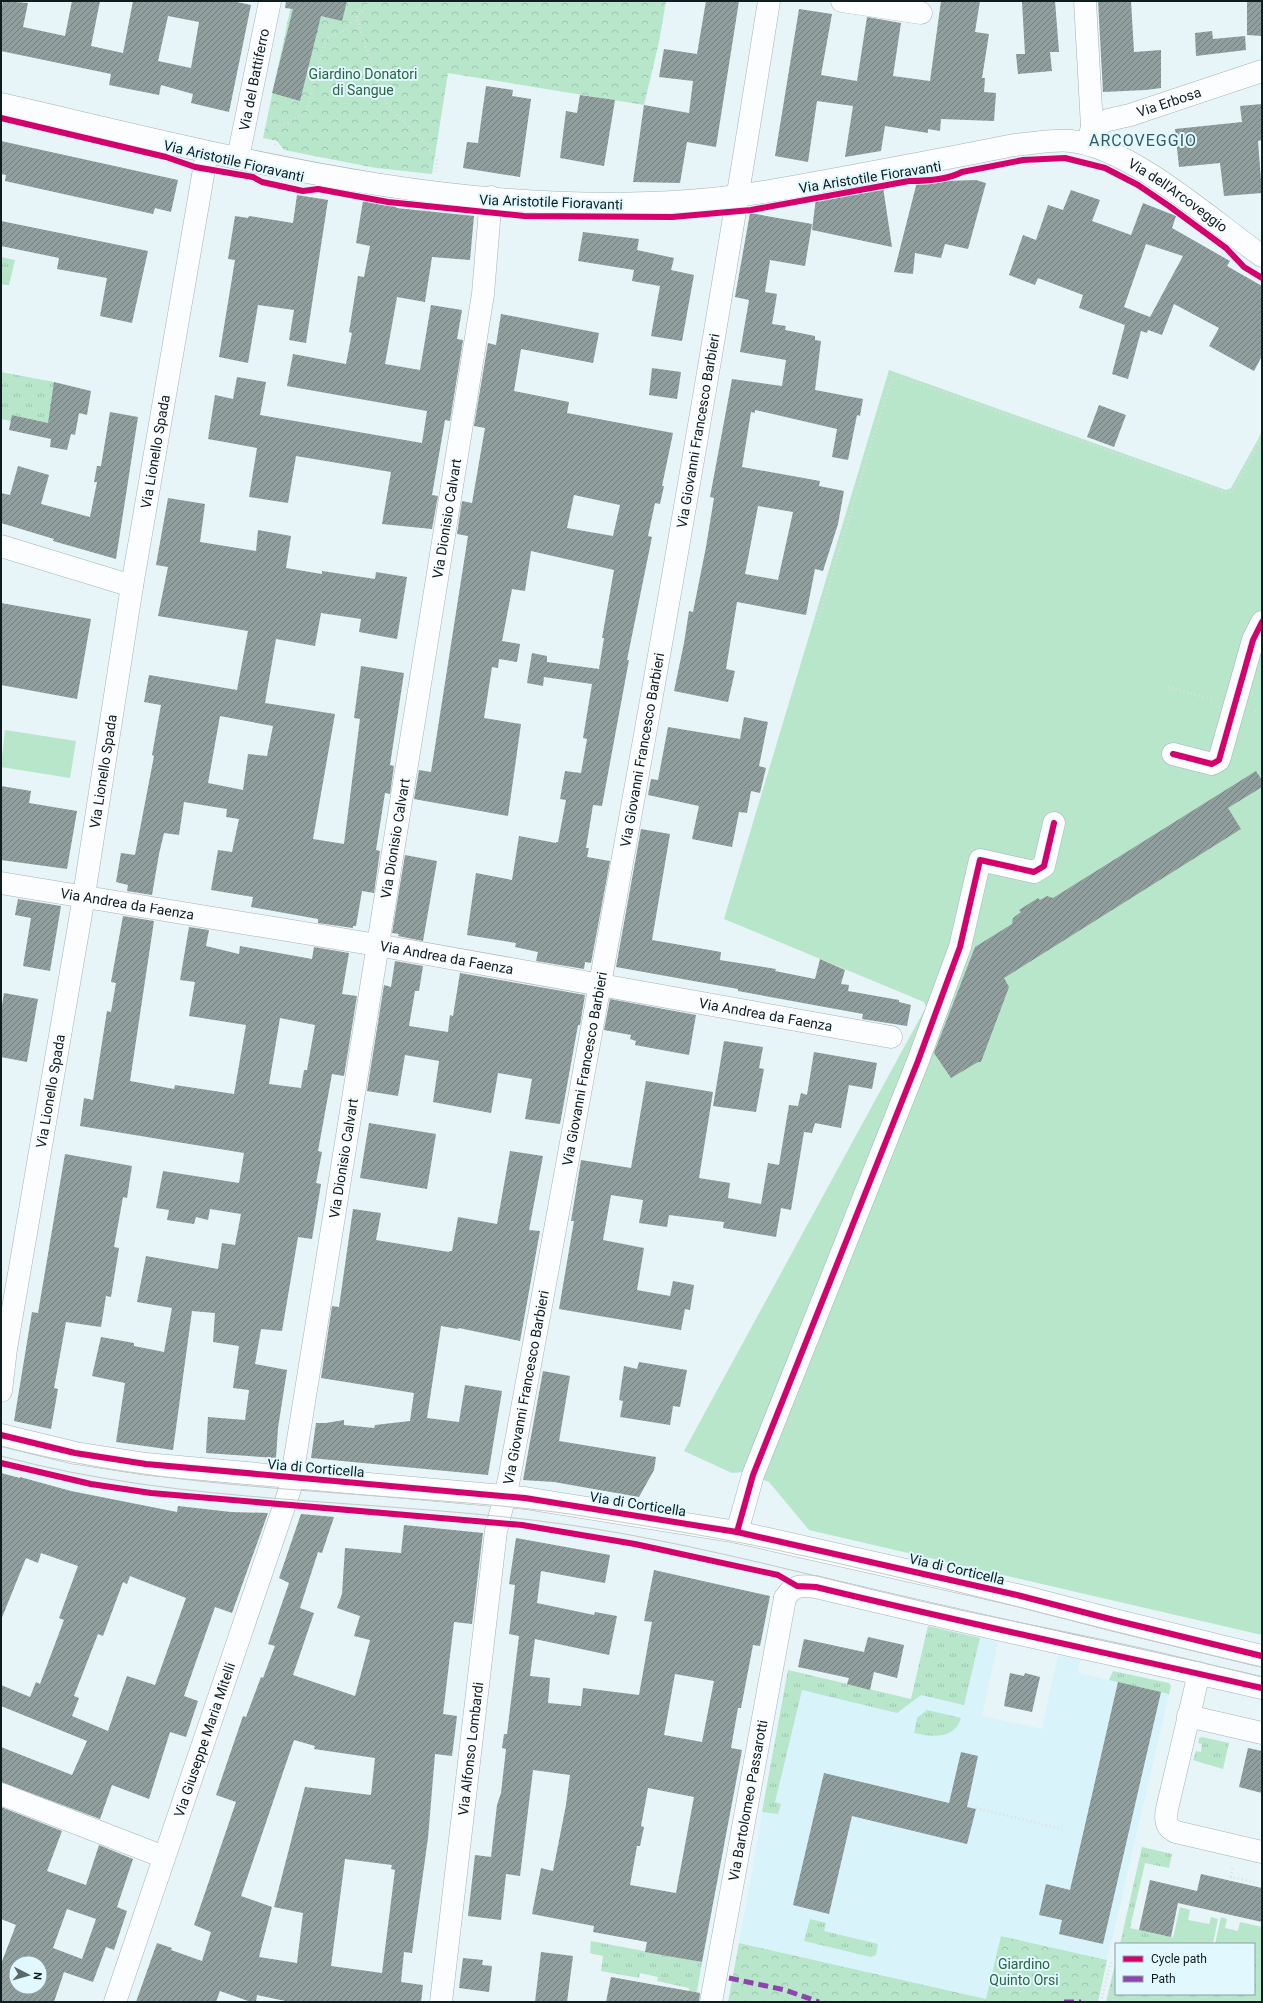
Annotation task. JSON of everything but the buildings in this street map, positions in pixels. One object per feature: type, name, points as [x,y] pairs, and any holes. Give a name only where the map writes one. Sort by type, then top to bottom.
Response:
[{"type":"street","name":"Via del Battiferro","points":[[238,158],[270,1]]},
{"type":"street","name":"Via Giovanni Francesco Barbieri","points":[[505,1496],[600,985],[738,197],[769,1]]},
{"type":"street","points":[[842,1],[921,13]]},
{"type":"street","points":[[1085,1],[1090,136]]},
{"type":"street","name":"Via Erbosa","points":[[1090,136],[1108,120],[1130,115],[1262,71]]},
{"type":"street","name":"Via Aristotile Fioravanti","points":[[1,104],[207,152],[380,186],[428,192],[553,202],[613,204],[738,197],[1014,145],[1058,141],[1090,136]]},
{"type":"street","name":"Via dell'Arcoveggio","points":[[1090,136],[1104,150],[1142,169],[1262,256]]},
{"type":"street","name":"Via Lionello Spada","points":[[1,1391],[8,1341],[84,896],[132,586],[207,152]]},
{"type":"street","name":"Via Dionisio Calvart","points":[[292,1478],[483,294],[491,197]]},
{"type":"street","points":[[1,546],[132,586]]},
{"type":"street","points":[[1173,754],[1212,764],[1219,760],[1253,640],[1262,622]]},
{"type":"street","points":[[737,1532],[753,1475],[918,1061],[960,946],[980,860],[1034,872],[1044,866],[1054,823]]},
{"type":"street","name":"Via Andrea da Faenza","points":[[1,883],[378,945],[891,1037]]},
{"type":"street","name":"Via di Corticella","points":[[1,1435],[75,1453],[123,1461],[195,1470],[505,1496],[575,1505],[737,1532],[1010,1593],[1121,1622],[1262,1656]]},
{"type":"street","name":"Via Giuseppe Maria Mitelli","points":[[115,2002],[286,1505],[292,1478]]},
{"type":"street","name":"Via Alfonso Lombardi","points":[[441,2002],[496,1531],[505,1496]]},
{"type":"street","name":"Via Bartolomeo Passarotti","points":[[711,2002],[785,1598],[792,1589],[797,1586],[816,1587],[991,1628],[1198,1673]]},
{"type":"street","points":[[1262,1688],[1198,1673],[1167,1809],[1166,1820],[1169,1828],[1176,1832],[1262,1852]]},
{"type":"street","points":[[1188,1716],[1262,1733]]},
{"type":"street","points":[[1,1794],[164,1857]]},
{"type":"path","points":[[274,149],[280,126],[306,113],[326,38],[345,30],[371,1]]},
{"type":"path","points":[[357,16],[365,45],[388,105],[424,142],[437,160],[435,177]]},
{"type":"path","points":[[817,624],[889,386],[894,379],[902,378],[914,382],[1227,493],[1233,490],[1262,437]]},
{"type":"path","points":[[1168,687],[1219,701]]},
{"type":"path","points":[[976,1808],[1062,1829]]},
{"type":"path","points":[[1234,1864],[1230,1879],[1262,1884]]},
{"type":"path","points":[[1101,2002],[1111,1961]]},
{"type":"shaded area","points":[[928,1626],[998,1642],[982,1716],[1042,1729],[1058,1655],[1080,1660],[1078,1673],[1169,1694],[1107,1960],[1002,1936],[987,1999],[739,1943],[788,1670],[911,1699]]},
{"type":"green space","name":"Giardino Donatori di Sangue","points":[[292,1],[666,1],[659,42],[644,105],[448,73],[432,174],[376,168],[284,150],[277,141],[263,138]]},
{"type":"green space","points":[[1,257],[15,260],[9,285],[1,284]]},
{"type":"green space","points":[[889,370],[1226,490],[1231,488],[1262,432],[1262,1635],[809,1530],[769,1482],[743,1472],[732,1473],[684,1451],[926,1007],[924,1002],[724,919]]},
{"type":"green space","points":[[1,372],[54,382],[52,424],[13,415],[11,421],[1,419]]},
{"type":"green space","points":[[5,730],[76,741],[70,778],[1,767]]},
{"type":"green space","points":[[928,1626],[980,1638],[964,1705],[921,1695],[897,1713],[802,1690],[775,1802],[781,1804],[778,1814],[762,1812],[788,1670],[911,1699]]},
{"type":"green space","points":[[1113,1671],[1169,1683],[1171,1686],[1169,1694],[1109,1680]]},
{"type":"green space","points":[[927,1710],[961,1718],[958,1725],[953,1730],[942,1735],[935,1736],[914,1733],[917,1718]]},
{"type":"green space","points":[[1202,1737],[1229,1743],[1223,1769],[1193,1760],[1196,1751],[1201,1752],[1202,1744],[1198,1743],[1199,1738]]},
{"type":"green space","points":[[1142,1847],[1172,1854],[1169,1868],[1145,1863],[1130,1928],[1198,1943],[1120,1943]]},
{"type":"green space","points":[[1180,1907],[1190,1910],[1188,1920],[1209,1924],[1211,1917],[1218,1919],[1213,1943],[1197,1943],[1173,1938]]},
{"type":"green space","points":[[1221,1917],[1227,1919],[1225,1928],[1238,1931],[1240,1922],[1262,1927],[1262,1957],[1255,1956],[1255,1943],[1215,1943]]},
{"type":"green space","points":[[810,1919],[826,1923],[824,1931],[878,1944],[876,1955],[871,1957],[804,1941]]},
{"type":"green space","name":"Giardino Quinto Orsi","points":[[1001,1936],[1107,1960],[1098,2002],[728,2002],[739,1943],[986,1999]]},
{"type":"green space","points":[[591,1941],[702,1962],[695,2002],[687,2002],[689,1988],[657,1981],[658,1977],[640,1973],[639,1978],[601,1971],[603,1956],[590,1953]]},
{"type":"green space","points":[[1255,1956],[1262,1957],[1262,2002],[1106,2002],[1115,1964],[1115,1995],[1255,1995]]},
{"type":"tram line","points":[[1,1446],[52,1458],[155,1476],[259,1487],[516,1507],[696,1534],[829,1561],[1262,1667]]},
{"type":"tram line","points":[[1,1456],[71,1472],[141,1484],[212,1493],[499,1516],[613,1532],[700,1549],[941,1606],[1136,1647],[1262,1677]]},
{"type":"marked path","points":[[729,1978],[785,1990],[819,2002]]},
{"type":"marked path","points":[[1064,2002],[1081,2002]]},
{"type":"cycle path","points":[[1,118],[166,157],[195,167],[253,177],[262,182],[303,191],[318,189],[388,202],[524,216],[672,217],[751,210],[909,181],[943,178],[962,172],[1023,160],[1065,158],[1105,168],[1138,185],[1226,248],[1244,267],[1262,278]]},
{"type":"cycle path","points":[[1173,754],[1212,764],[1219,760],[1253,640],[1262,622]]},
{"type":"cycle path","points":[[737,1532],[753,1475],[918,1061],[960,947],[980,860],[1034,872],[1044,866],[1054,823]]},
{"type":"cycle path","points":[[1,1435],[75,1453],[146,1464],[525,1498],[737,1532],[1017,1595],[1262,1656]]},
{"type":"cycle path","points":[[1,1463],[91,1484],[151,1493],[522,1525],[635,1544],[778,1575],[797,1586],[816,1587],[1262,1688]]},
{"type":"district","name":"ARCOVEGGIO","points":[[1143,140]]}]
